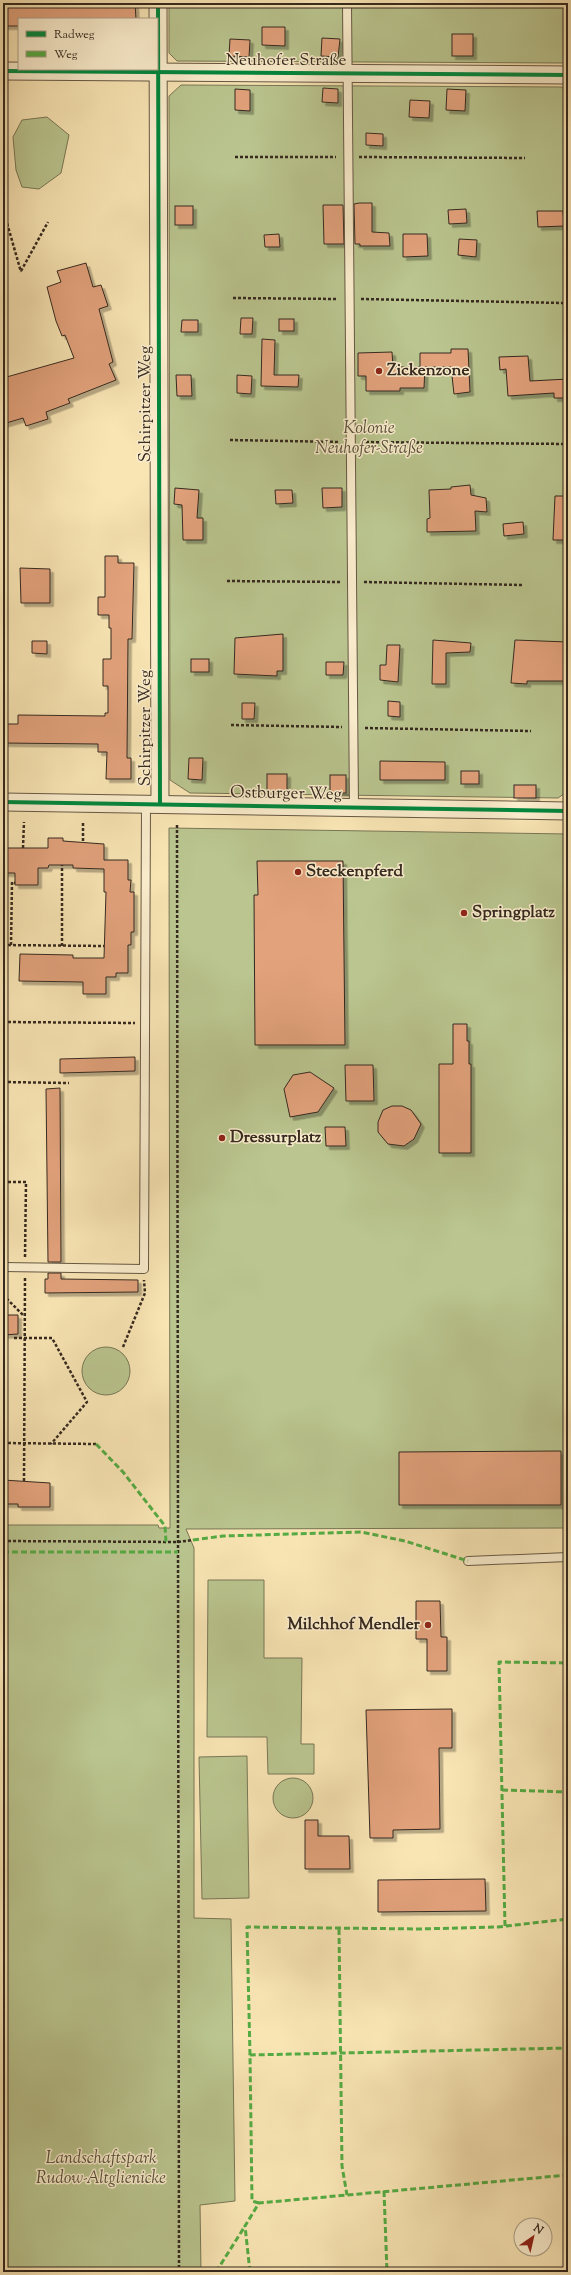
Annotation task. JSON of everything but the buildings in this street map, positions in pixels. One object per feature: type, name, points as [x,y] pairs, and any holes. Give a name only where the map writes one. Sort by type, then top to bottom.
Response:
[{"type":"street","name":"Schirpitzer Weg","points":[[153,804],[158,3]]},
{"type":"street","name":"Neuhofer Straße","points":[[3,71],[348,75],[568,75]]},
{"type":"street","name":"Ostburger Weg","points":[[3,802],[568,811]]},
{"type":"lane","points":[[347,3],[354,808]]},
{"type":"lane","points":[[3,1267],[144,1269],[145,1023],[153,804]]},
{"type":"lane","points":[[468,1561],[568,1557]]},
{"type":"path","points":[[235,157],[525,158]]},
{"type":"path","points":[[3,209],[21,272],[48,222]]},
{"type":"path","points":[[233,298],[564,303]]},
{"type":"path","points":[[230,440],[568,444]]},
{"type":"path","points":[[227,581],[522,585]]},
{"type":"path","points":[[231,725],[532,731]]},
{"type":"path","points":[[24,822],[24,848]]},
{"type":"path","points":[[83,823],[83,841]]},
{"type":"path","points":[[178,826],[179,2272]]},
{"type":"path","points":[[62,865],[62,946]]},
{"type":"path","points":[[12,945],[12,882],[15,883]]},
{"type":"path","points":[[3,945],[104,946]]},
{"type":"path","points":[[3,1022],[145,1023]]},
{"type":"path","points":[[3,1082],[70,1083]]},
{"type":"path","points":[[3,1182],[26,1182],[24,1480]]},
{"type":"path","points":[[123,1347],[145,1293],[144,1269]]},
{"type":"path","points":[[3,1295],[25,1316]]},
{"type":"path","points":[[14,1338],[52,1338],[87,1402],[51,1444]]},
{"type":"path","points":[[3,1444],[96,1444]]},
{"type":"path","points":[[3,1541],[178,1542],[193,1540]]},
{"type":"green space","points":[[169,3],[568,3],[568,58],[562,63],[177,61],[169,53]]},
{"type":"green space","name":"Kolonie Neuhofer-Straße","points":[[181,85],[562,87],[568,95],[568,791],[558,798],[190,793],[170,780],[169,96]]},
{"type":"green space","points":[[47,117],[69,135],[61,173],[39,189],[22,187],[16,170],[13,137],[22,120]]},
{"type":"green space","name":"Landschaftspark Rudow-Altglienicke","points":[[169,828],[568,834],[568,1528],[186,1529],[194,1548],[194,1918],[231,1919],[235,2201],[200,2205],[201,2272],[3,2272],[3,1525],[158,1525],[159,1528],[170,1528]]},
{"type":"green space","points":[[106,1347],[115,1349],[123,1354],[128,1362],[130,1371],[128,1380],[123,1388],[115,1393],[106,1395],[97,1393],[89,1388],[84,1380],[82,1371],[84,1362],[89,1354],[97,1349]]},
{"type":"green space","points":[[208,1580],[264,1580],[264,1658],[302,1658],[301,1744],[314,1744],[314,1774],[268,1774],[267,1737],[207,1737]]},
{"type":"green space","points":[[247,1756],[249,1898],[202,1899],[199,1757]]},
{"type":"green space","points":[[293,1778],[301,1780],[307,1784],[311,1790],[313,1798],[311,1806],[307,1812],[301,1816],[293,1818],[285,1816],[279,1812],[275,1806],[273,1798],[275,1790],[279,1784],[285,1780]]},
{"type":"marked path","points":[[96,1444],[123,1472],[165,1526],[166,1542]]},
{"type":"marked path","points":[[193,1540],[223,1536],[361,1532],[405,1541],[468,1561]]},
{"type":"marked path","points":[[3,1552],[178,1552]]},
{"type":"marked path","points":[[505,1926],[499,1662],[568,1663]]},
{"type":"marked path","points":[[502,1790],[568,1792]]},
{"type":"marked path","points":[[250,2055],[247,1927],[419,1929],[498,1927],[568,1919]]},
{"type":"marked path","points":[[339,1929],[342,2166],[347,2195]]},
{"type":"marked path","points":[[259,2203],[252,2201],[250,2055],[568,2048]]},
{"type":"marked path","points":[[250,2272],[245,2226],[259,2203],[568,2175]]},
{"type":"marked path","points":[[384,2191],[387,2272]]},
{"type":"marked path","points":[[216,2272],[245,2226]]},
{"type":"cycle path","points":[[158,3],[160,804]]},
{"type":"cycle path","points":[[3,71],[568,75]]},
{"type":"cycle path","points":[[3,802],[568,811]]},
{"type":"place","name":"Zickenzone","points":[[379,371]]},
{"type":"place","name":"Steckenpferd","points":[[298,872]]},
{"type":"place","name":"Springplatz","points":[[464,913]]},
{"type":"place","name":"Dressurplatz","points":[[222,1138]]},
{"type":"place","name":"Milchhof Mendler","points":[[428,1625]]}]
